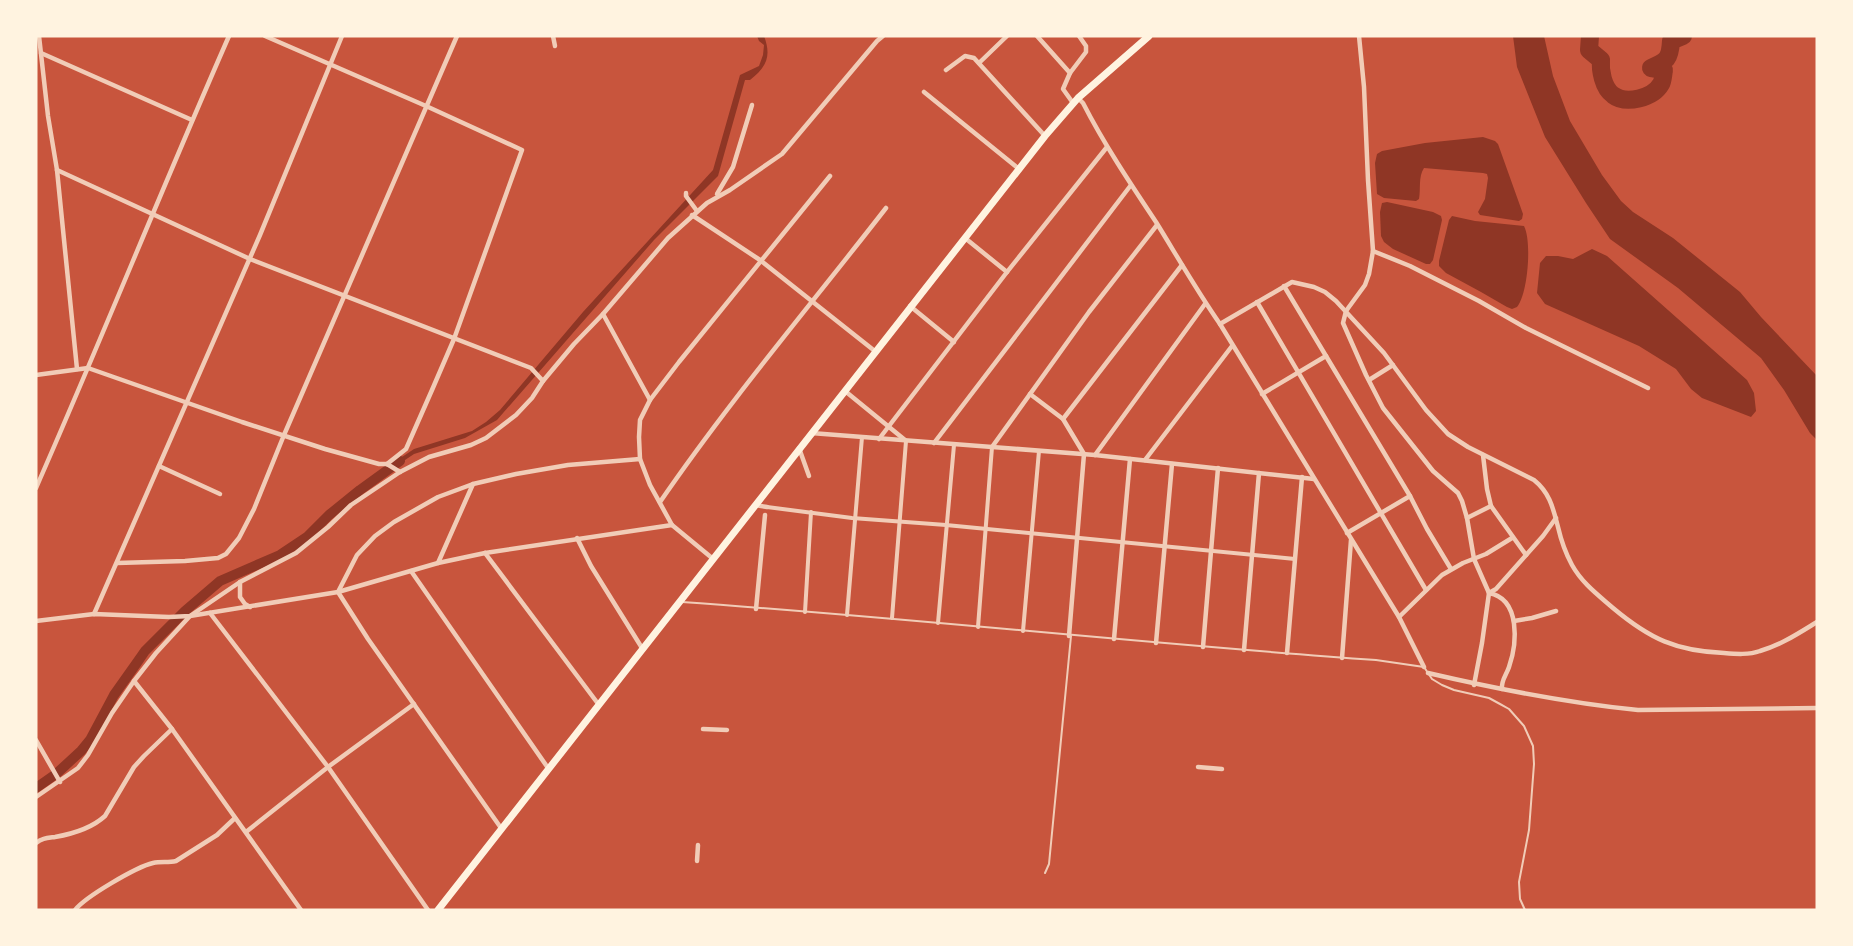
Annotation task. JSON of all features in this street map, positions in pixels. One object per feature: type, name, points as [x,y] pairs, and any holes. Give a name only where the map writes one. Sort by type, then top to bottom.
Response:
[{"type":"main road","points":[[438,910],[1045,136],[1075,101],[1149,36]]},
{"type":"street","points":[[39,36],[57,170],[77,369]]},
{"type":"street","points":[[36,488],[229,36]]},
{"type":"street","points":[[265,36],[522,150],[454,339],[406,449],[387,464]]},
{"type":"street","points":[[94,614],[250,258],[342,36]]},
{"type":"street","points":[[117,563],[218,558],[226,554],[239,538],[254,510],[284,435],[457,36]]},
{"type":"street","points":[[553,36],[555,46]]},
{"type":"street","points":[[36,797],[78,768],[134,681],[190,616],[240,582],[296,553],[351,505],[400,472],[429,457],[471,445],[486,438],[516,415],[532,398],[541,379],[603,314],[650,258],[692,215],[695,208],[730,190],[782,154],[883,36]]},
{"type":"street","points":[[979,63],[1007,36]]},
{"type":"street","points":[[1037,36],[1070,73]]},
{"type":"street","points":[[1079,36],[1086,46],[1086,52],[1070,73],[1063,90],[1075,101],[1083,104],[1107,147],[1205,304],[1220,324],[1399,617],[1424,667]]},
{"type":"street","points":[[1359,36],[1373,251],[1365,285],[1346,311],[1343,323],[1383,408],[1433,471],[1458,493],[1467,518],[1474,559],[1489,593],[1474,685]]},
{"type":"street","points":[[41,53],[192,120]]},
{"type":"street","points":[[946,70],[965,56],[969,56],[979,63],[1045,136]]},
{"type":"street","points":[[924,92],[1019,169]]},
{"type":"street","points":[[716,196],[733,167],[752,105]]},
{"type":"street","points":[[879,439],[1007,272],[1107,147]]},
{"type":"street","points":[[57,170],[250,258],[531,368],[541,379]]},
{"type":"street","points":[[712,558],[672,525],[650,484],[640,459],[640,420],[650,400],[760,260],[830,176]]},
{"type":"street","points":[[934,443],[1131,185]]},
{"type":"street","points":[[686,194],[695,208]]},
{"type":"street","points":[[660,502],[739,394],[886,208]]},
{"type":"street","points":[[692,215],[760,260],[876,352]]},
{"type":"street","points":[[978,627],[992,447],[1089,312],[1157,225]]},
{"type":"street","points":[[965,238],[1007,272]]},
{"type":"street","points":[[1373,251],[1410,266],[1526,328],[1648,388]]},
{"type":"street","points":[[1063,419],[1182,265]]},
{"type":"street","points":[[1220,324],[1292,282],[1325,292],[1346,311],[1393,365],[1438,425],[1457,440],[1542,486],[1549,495],[1558,529],[1580,578],[1622,615],[1669,644],[1683,649],[1706,652],[1759,652],[1783,642],[1817,622]]},
{"type":"street","points":[[1284,286],[1451,569]]},
{"type":"street","points":[[1257,302],[1426,590]]},
{"type":"street","points":[[1095,455],[1205,304]]},
{"type":"street","points":[[910,306],[954,342]]},
{"type":"street","points":[[603,314],[650,400]]},
{"type":"street","points":[[1144,460],[1233,346]]},
{"type":"street","points":[[1262,394],[1326,356]]},
{"type":"street","points":[[1369,380],[1393,365]]},
{"type":"street","points":[[36,375],[88,368],[326,449],[379,464],[387,464],[400,472]]},
{"type":"street","points":[[845,391],[906,441]]},
{"type":"street","points":[[1030,394],[1063,419],[1084,454],[1070,636]]},
{"type":"street","points":[[811,432],[1095,455],[1314,478]]},
{"type":"street","points":[[848,615],[862,437]]},
{"type":"street","points":[[892,618],[906,441]]},
{"type":"street","points":[[938,623],[954,444]]},
{"type":"street","points":[[799,448],[809,476]]},
{"type":"street","points":[[1023,631],[1039,451]]},
{"type":"street","points":[[1483,455],[1491,506],[1526,555]]},
{"type":"street","points":[[338,592],[357,555],[375,536],[394,522],[438,497],[473,484],[516,474],[568,465],[640,459]]},
{"type":"street","points":[[1114,639],[1130,459]]},
{"type":"street","points":[[1156,643],[1172,464]]},
{"type":"street","points":[[159,466],[220,494]]},
{"type":"street","points":[[1203,647],[1218,468]]},
{"type":"street","points":[[1244,650],[1259,473]]},
{"type":"street","points":[[1287,654],[1302,477]]},
{"type":"street","points":[[438,563],[473,484]]},
{"type":"street","points":[[1347,533],[1410,496]]},
{"type":"street","points":[[754,505],[856,518],[1165,545],[1295,559]]},
{"type":"street","points":[[1467,518],[1491,506]]},
{"type":"street","points":[[805,612],[811,513]]},
{"type":"street","points":[[756,609],[765,515]]},
{"type":"street","points":[[1489,593],[1496,589],[1556,518]]},
{"type":"street","points":[[36,621],[94,614],[169,618],[250,607],[338,592],[438,563],[485,553],[672,525]]},
{"type":"street","points":[[577,538],[591,566],[642,648]]},
{"type":"street","points":[[1399,617],[1435,580],[1451,569],[1512,538]]},
{"type":"street","points":[[1342,657],[1351,540]]},
{"type":"street","points":[[485,553],[599,705]]},
{"type":"street","points":[[411,571],[548,768]]},
{"type":"street","points":[[240,582],[240,597],[250,607]]},
{"type":"street","points":[[338,592],[368,639],[501,828]]},
{"type":"street","points":[[1489,593],[1496,595],[1510,607],[1514,621],[1510,666],[1501,682],[1502,689]]},
{"type":"street","points":[[1514,621],[1556,611]]},
{"type":"street","points":[[210,613],[328,767],[428,910]]},
{"type":"street","points":[[1428,673],[1474,685],[1638,710],[1817,708]]},
{"type":"street","points":[[134,681],[172,729],[301,910]]},
{"type":"street","points":[[246,832],[328,767],[414,704]]},
{"type":"street","points":[[36,843],[42,839],[64,835],[98,822],[105,816],[134,768],[172,729]]},
{"type":"street","points":[[703,729],[727,730]]},
{"type":"street","points":[[36,740],[59,780]]},
{"type":"street","points":[[1198,767],[1222,769]]},
{"type":"street","points":[[75,910],[79,905],[139,868],[156,862],[171,862],[191,852],[217,835],[235,818]]},
{"type":"street","points":[[697,861],[698,845]]},
{"type":"lane","points":[[680,602],[1342,657],[1424,667],[1432,679],[1442,685],[1489,698],[1509,709],[1524,726],[1533,746],[1534,764],[1529,830],[1519,882],[1520,899],[1525,910]]},
{"type":"lane","points":[[1045,873],[1049,864],[1070,636]]},
{"type":"shaded area","points":[[757,36],[764,36],[767,50],[766,61],[756,75],[750,80],[745,80],[718,176],[654,240],[497,420],[465,438],[414,454],[396,466],[393,463],[414,449],[472,431],[500,410],[583,312],[713,170],[740,75],[759,66],[763,55],[764,45]]},
{"type":"shaded area","points":[[1513,36],[1544,36],[1553,76],[1570,121],[1602,175],[1621,201],[1633,212],[1673,238],[1740,292],[1817,376],[1817,440],[1810,433],[1761,358],[1678,288],[1610,239],[1545,137],[1517,67]]},
{"type":"shaded area","points":[[1483,137],[1498,144],[1523,214],[1519,221],[1480,215],[1478,212],[1485,199],[1488,178],[1487,174],[1483,173],[1424,168],[1420,179],[1419,199],[1416,201],[1384,198],[1377,194],[1375,163],[1377,154],[1382,151],[1425,143]]},
{"type":"shaded area","points":[[1387,202],[1433,212],[1441,216],[1433,260],[1430,264],[1393,249],[1384,242],[1381,236],[1380,212],[1382,203]]},
{"type":"shaded area","points":[[1452,216],[1524,226],[1528,243],[1528,267],[1524,291],[1517,307],[1512,309],[1507,307],[1446,273],[1439,266],[1449,220]]},
{"type":"shaded area","points":[[1592,249],[1607,256],[1747,380],[1754,393],[1756,411],[1751,417],[1702,398],[1691,389],[1676,369],[1639,346],[1545,304],[1537,293],[1540,263],[1546,256],[1573,259]]},
{"type":"waterway","points":[[1590,36],[1589,50],[1601,60],[1602,74],[1607,88],[1618,98],[1632,100],[1652,93],[1662,83],[1664,70],[1651,68],[1667,59],[1671,41],[1683,36]]},
{"type":"waterway","points":[[36,788],[56,774],[81,751],[90,740],[114,695],[145,651],[185,611],[220,581],[280,555],[307,537],[329,515],[400,461]]}]
